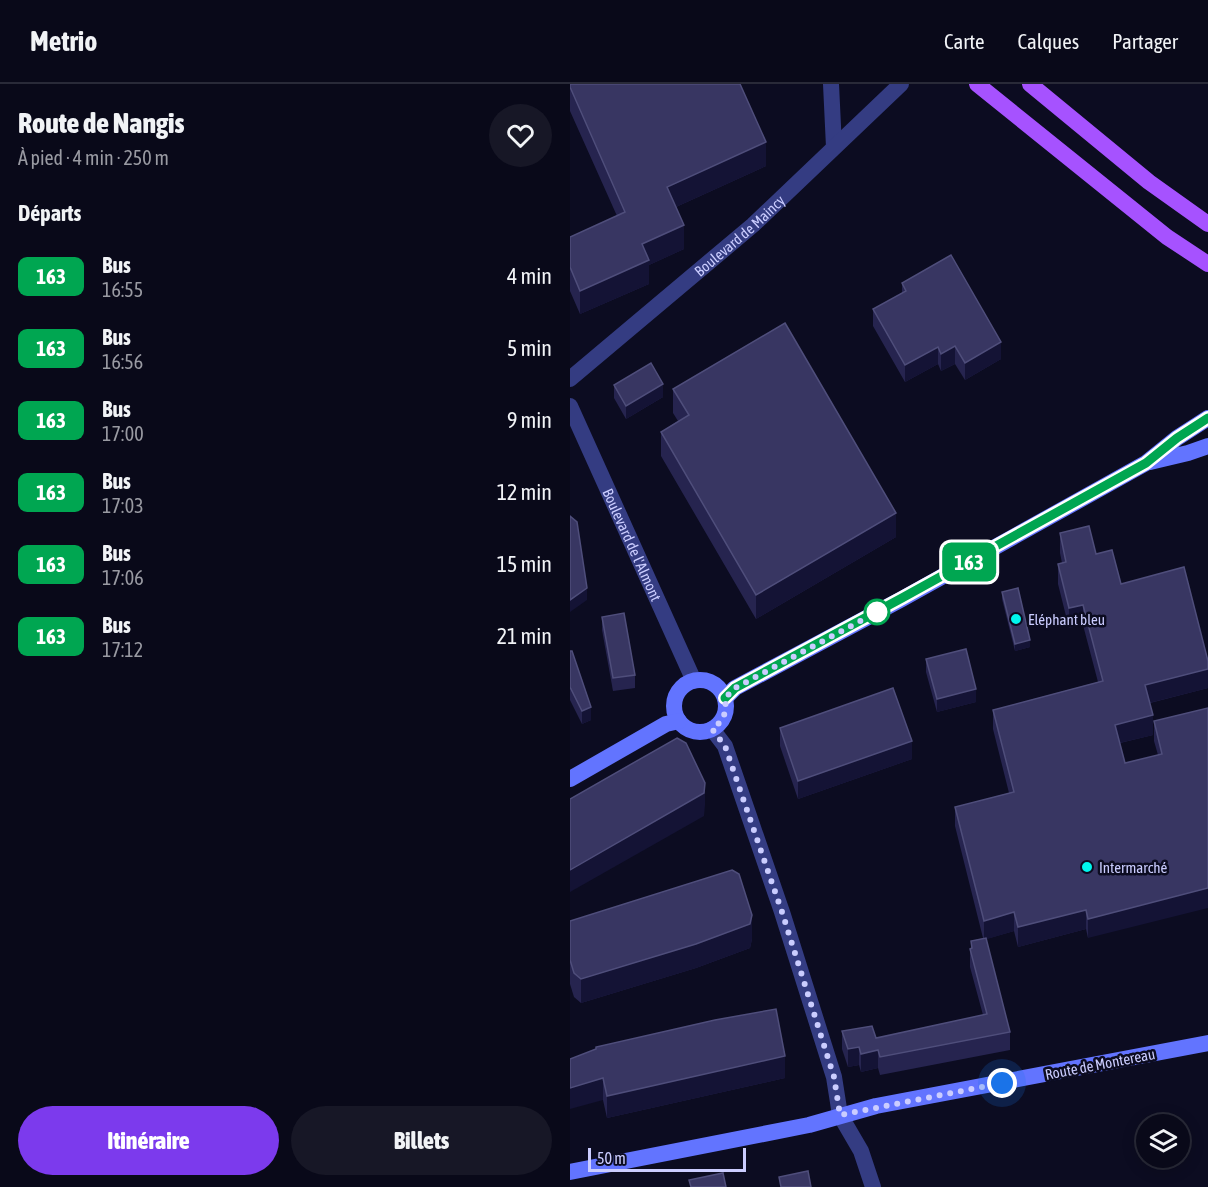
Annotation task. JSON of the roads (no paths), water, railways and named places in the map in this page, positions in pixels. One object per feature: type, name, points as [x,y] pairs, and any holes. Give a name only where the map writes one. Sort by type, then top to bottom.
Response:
[{"type":"main road","points":[[977,84],[1167,237],[1208,264]]},
{"type":"main road","points":[[1030,84],[1149,182],[1208,224]]},
{"type":"main road","points":[[725,698],[735,688],[1146,463],[1177,438],[1208,418]]},
{"type":"main road","points":[[1146,463],[1208,446]]},
{"type":"main road","points":[[701,680],[716,685],[725,698],[723,719],[712,729],[693,731],[679,721],[675,705],[676,697],[686,684],[701,680]]},
{"type":"main road","points":[[570,779],[666,724],[679,721]]},
{"type":"main road","name":"Route de Montereau","points":[[570,1172],[809,1125],[876,1106],[1208,1043]]},
{"type":"street","points":[[831,84],[834,147]]},
{"type":"street","name":"Boulevard de Maincy","points":[[570,379],[753,225],[900,84]]},
{"type":"street","name":"Boulevard de l'Almont","points":[[570,406],[694,681]]},
{"type":"street","points":[[712,729],[725,746],[782,912],[836,1084],[840,1115],[861,1151],[873,1187]]},
{"type":"place","name":"Eléphant bleu","points":[[1016,619]]},
{"type":"place","name":"Intermarché","points":[[1087,867]]}]
